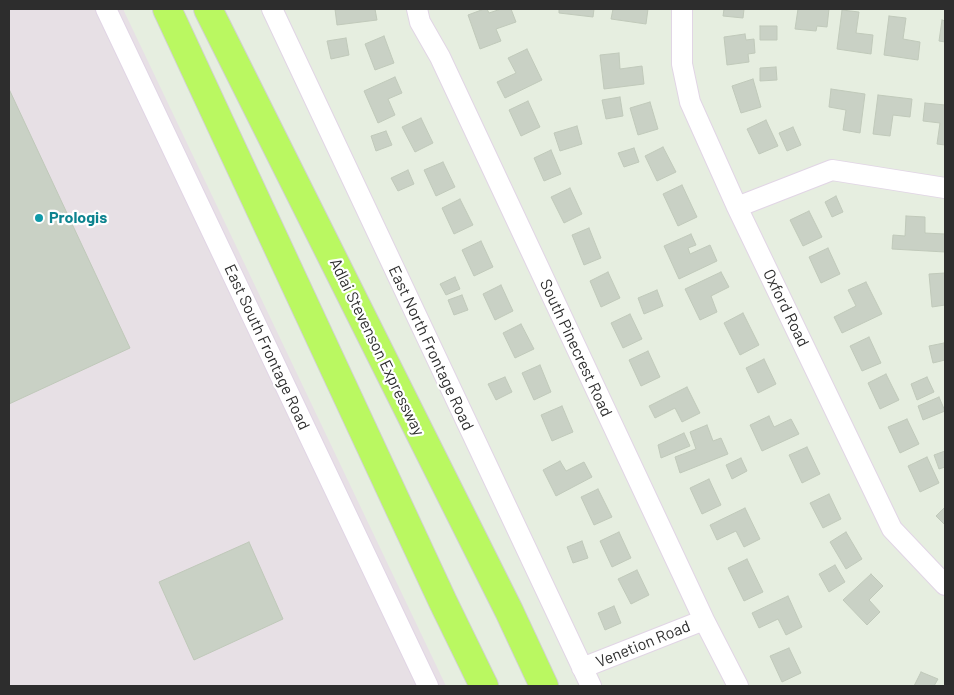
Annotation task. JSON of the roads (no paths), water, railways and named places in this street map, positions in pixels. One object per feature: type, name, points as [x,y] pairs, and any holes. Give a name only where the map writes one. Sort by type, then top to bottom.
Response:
[{"type":"highway","points":[[167,9],[438,593],[484,686]]},
{"type":"highway","name":"Adlai Stevenson Expressway","points":[[208,9],[509,612],[544,686]]},
{"type":"street","name":"East South Frontage Road","points":[[106,9],[428,686]]},
{"type":"street","name":"East North Frontage Road","points":[[272,9],[591,686]]},
{"type":"street","name":"South Pinecrest Road","points":[[417,9],[420,22],[440,58],[704,620],[738,686]]},
{"type":"street","name":"Oxford Road","points":[[682,9],[682,64],[690,102],[737,206],[892,529],[945,585]]},
{"type":"street","points":[[737,206],[832,170],[945,188]]},
{"type":"street","name":"Venetion Road","points":[[582,668],[704,620]]},
{"type":"place","name":"Prologis","points":[[39,218]]}]
